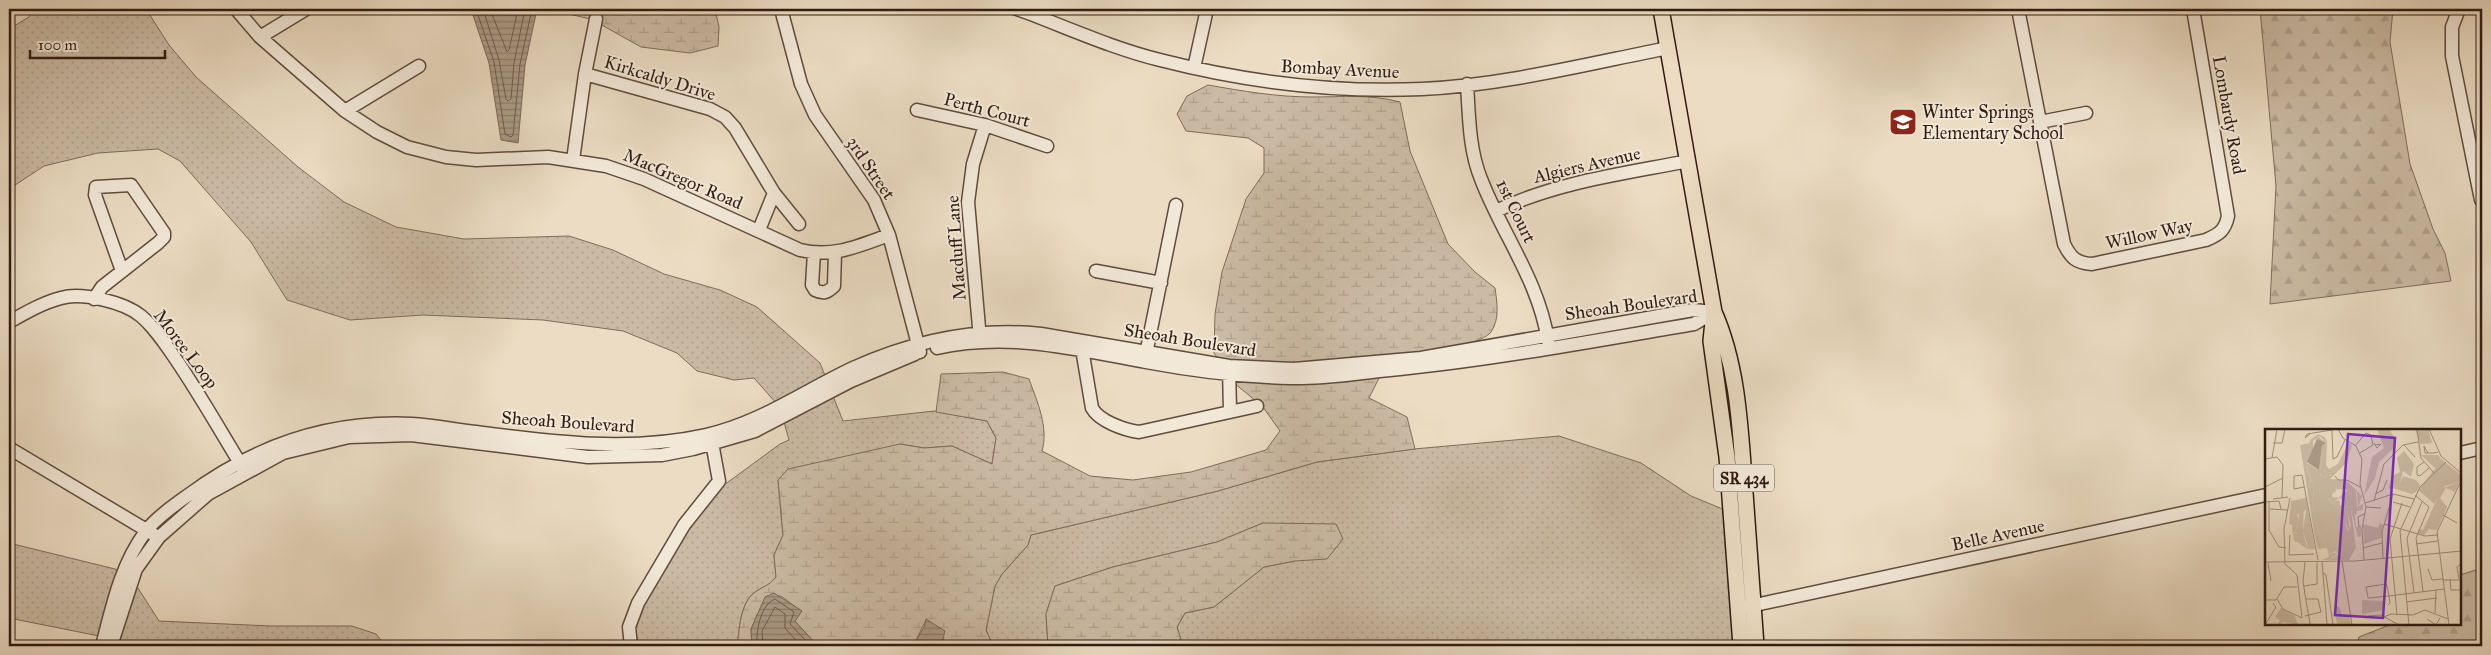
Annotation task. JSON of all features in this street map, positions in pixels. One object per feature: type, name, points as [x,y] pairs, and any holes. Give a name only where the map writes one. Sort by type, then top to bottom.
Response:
[{"type":"main road","name":"SR 434","points":[[1661,9],[1714,312],[1711,341],[1746,607],[1756,646]]},
{"type":"main road","name":"SR 434","points":[[1741,646],[1746,607]]},
{"type":"street","name":"MacGregor Road","points":[[236,9],[260,37],[346,111],[377,132],[407,147],[446,157],[476,160],[548,157],[606,166],[644,179],[800,250],[814,253],[834,252],[889,235]]},
{"type":"street","points":[[260,37],[306,9]]},
{"type":"street","name":"3rd Street","points":[[781,9],[801,84],[832,142],[858,175],[874,200],[889,235],[919,348]]},
{"type":"street","name":"Bombay Avenue","points":[[1018,9],[1158,60],[1239,78],[1314,88],[1399,90],[1467,84],[1518,78],[1668,48]]},
{"type":"street","points":[[1194,68],[1207,9]]},
{"type":"street","points":[[2018,9],[2040,122],[2086,113]]},
{"type":"street","name":"Lombardy Road","points":[[2194,9],[2228,216],[2225,228]]},
{"type":"street","points":[[2459,9],[2452,27],[2452,56],[2481,200]]},
{"type":"street","points":[[573,160],[585,74],[596,19]]},
{"type":"street","points":[[346,111],[419,66]]},
{"type":"street","name":"Kirkcaldy Drive","points":[[585,74],[710,109],[725,117],[735,128],[774,193],[799,224]]},
{"type":"street","name":"1st Court","points":[[1467,84],[1474,155],[1480,178],[1534,287],[1547,335],[1548,349]]},
{"type":"street","name":"Perth Court","points":[[917,110],[985,125],[1046,146]]},
{"type":"street","name":"Willow Way","points":[[2040,122],[2064,244],[2069,255],[2076,261],[2092,264],[2206,240],[2218,235],[2225,228]]},
{"type":"street","name":"Macduff Lane","points":[[979,337],[968,202],[973,164],[985,125]]},
{"type":"street","name":"Algiers Avenue","points":[[1496,211],[1537,193],[1561,186],[1688,161]]},
{"type":"street","points":[[94,299],[102,287],[158,243],[164,233],[131,185],[96,186],[95,195],[122,271]]},
{"type":"street","points":[[759,230],[774,193]]},
{"type":"street","points":[[1146,357],[1176,205]]},
{"type":"street","points":[[814,253],[812,285],[815,290],[822,293],[828,292],[834,286],[834,252]]},
{"type":"street","points":[[1096,270],[1161,283]]},
{"type":"street","name":"Moree Loop","points":[[9,322],[30,310],[62,298],[94,299],[117,303],[140,315],[161,338],[198,391],[242,466]]},
{"type":"street","name":"Sheoah Boulevard","points":[[1229,371],[1294,369],[1412,359],[1693,310],[1714,312]]},
{"type":"street","name":"Sheoah Boulevard","points":[[979,337],[1146,357],[1229,371],[1293,378],[1420,367],[1548,349],[1694,324],[1714,312]]},
{"type":"street","name":"Sheoah Boulevard","points":[[102,646],[114,598],[126,566],[146,531],[186,496],[284,442],[320,431],[350,426],[412,424],[537,440],[631,446],[711,439],[755,419],[853,368],[919,348],[1012,331],[1041,334],[1146,357]]},
{"type":"street","points":[[1082,349],[1092,408],[1100,418],[1132,431],[1139,432],[1257,406]]},
{"type":"street","points":[[1229,371],[1230,412]]},
{"type":"street","points":[[631,646],[630,627],[638,602],[684,524],[719,481],[711,439]]},
{"type":"street","points":[[9,448],[159,537]]},
{"type":"street","points":[[2461,453],[2482,448]]},
{"type":"street","name":"Sheoah Boulevard","points":[[111,646],[136,570],[159,537],[242,466]]},
{"type":"street","name":"Belle Avenue","points":[[1746,607],[2265,495]]},
{"type":"green space","points":[[33,9],[146,9],[169,45],[196,77],[298,167],[344,202],[396,227],[464,239],[569,236],[613,250],[664,274],[720,290],[757,307],[820,363],[826,378],[776,403],[754,378],[734,380],[697,371],[677,353],[623,331],[543,320],[423,315],[350,320],[287,300],[251,242],[180,161],[158,149],[98,153],[44,166],[9,189],[9,29],[29,17]]},
{"type":"green space","points":[[548,9],[715,9],[719,27],[718,46],[690,53],[641,47],[600,24],[602,15],[592,14],[590,19]]},
{"type":"green space","points":[[2260,9],[2393,9],[2390,42],[2410,164],[2433,229],[2445,253],[2451,281],[2270,304],[2276,186]]},
{"type":"green space","points":[[1208,85],[1286,96],[1367,97],[1400,102],[1410,151],[1448,244],[1475,272],[1495,288],[1497,316],[1491,332],[1479,340],[1458,346],[1430,352],[1366,360],[1286,364],[1219,360],[1214,353],[1215,314],[1222,272],[1246,199],[1264,173],[1264,148],[1248,138],[1186,131],[1177,114],[1187,96]]},
{"type":"green space","points":[[1003,372],[1029,379],[1043,424],[1044,442],[1042,451],[1090,476],[1133,480],[1191,472],[1266,450],[1280,431],[1263,407],[1261,400],[1256,401],[1234,383],[1233,380],[1380,376],[1369,398],[1407,417],[1415,449],[1317,462],[1218,491],[1031,535],[1028,545],[1002,574],[995,586],[986,630],[993,646],[941,646],[944,637],[926,620],[913,646],[812,646],[814,642],[794,621],[801,611],[781,596],[765,598],[751,629],[752,646],[738,646],[740,625],[746,603],[754,593],[768,585],[776,577],[774,555],[783,535],[778,480],[788,469],[900,444],[924,448],[952,446],[992,464],[996,438],[987,421],[936,412],[941,374]]},
{"type":"green space","points":[[833,396],[843,421],[934,411],[987,421],[996,438],[992,464],[952,446],[924,448],[900,444],[778,480],[783,535],[774,555],[776,577],[754,593],[746,603],[740,625],[738,646],[636,646],[635,628],[643,604],[688,527],[720,488],[780,444],[789,440],[784,422]]},
{"type":"green space","points":[[1559,436],[1641,463],[1691,496],[1725,510],[1731,585],[1733,646],[1183,646],[1177,627],[1185,613],[1214,607],[1264,567],[1295,561],[1263,523],[1217,542],[1113,567],[1055,586],[1046,614],[1048,646],[993,646],[986,630],[995,586],[1002,574],[1028,545],[1031,535],[1218,491],[1317,462],[1414,449]]},
{"type":"green space","points":[[1263,523],[1336,524],[1343,539],[1327,559],[1295,561],[1264,567],[1214,607],[1185,613],[1177,627],[1183,646],[1048,646],[1046,614],[1055,586],[1113,567],[1217,542]]},
{"type":"green space","points":[[9,543],[119,570],[99,636],[9,618]]},
{"type":"green space","points":[[2482,568],[2482,646],[2357,646],[2359,637],[2389,625],[2461,625],[2461,575]]},
{"type":"green space","points":[[136,585],[159,621],[270,626],[352,626],[376,634],[386,646],[132,646],[118,642]]},
{"type":"water","points":[[471,9],[537,9],[525,65],[518,143],[501,140],[489,63]]},
{"type":"water","points":[[774,593],[802,611],[795,621],[814,642],[812,646],[752,646],[751,629],[765,597]]},
{"type":"water","points":[[926,619],[945,631],[941,646],[913,646],[924,627]]},
{"type":"place","name":"Winter Springs Elementary School","points":[[1903,122]]}]
